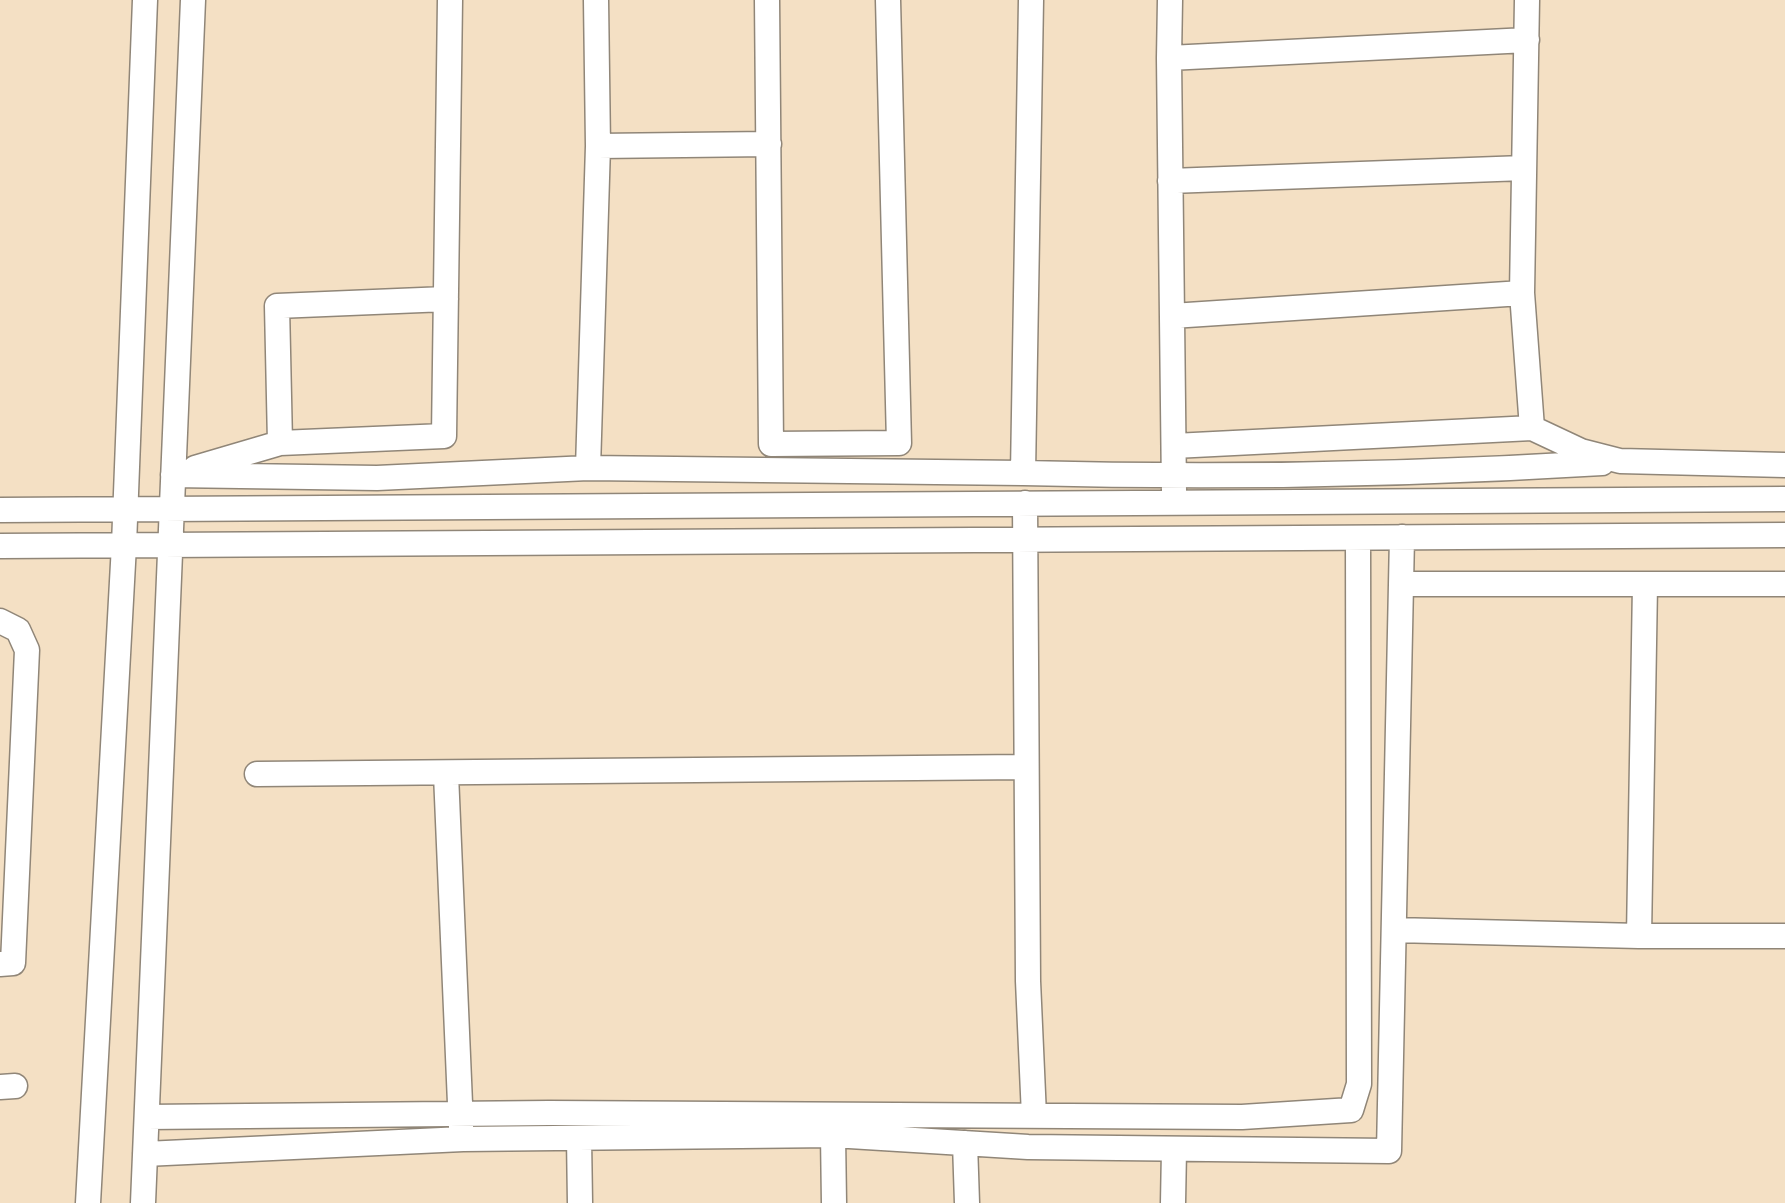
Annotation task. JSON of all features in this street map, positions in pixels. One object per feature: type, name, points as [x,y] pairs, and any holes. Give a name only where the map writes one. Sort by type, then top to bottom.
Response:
[{"type":"street","points":[[88,1203],[124,545],[145,0]]},
{"type":"street","points":[[143,1203],[173,545],[173,475],[193,0]]},
{"type":"street","points":[[173,475],[280,443],[444,436],[450,0]]},
{"type":"street","points":[[588,468],[598,146],[596,0]]},
{"type":"street","points":[[767,0],[771,444],[899,443],[888,0]]},
{"type":"street","points":[[1023,472],[1031,0]]},
{"type":"street","points":[[1170,0],[1168,58],[1174,502]]},
{"type":"street","points":[[1527,0],[1522,293],[1532,428]]},
{"type":"street","points":[[1168,58],[1527,40]]},
{"type":"street","points":[[598,146],[769,144]]},
{"type":"street","points":[[1170,181],[1524,168]]},
{"type":"street","points":[[1172,316],[1522,293]]},
{"type":"street","points":[[280,443],[277,306],[446,299]]},
{"type":"street","points":[[1174,446],[1532,428],[1581,451],[1620,461]]},
{"type":"street","points":[[173,475],[377,478],[588,468],[1023,472],[1174,477],[1524,468],[1620,461],[1785,465]]},
{"type":"street","points":[[0,510],[1785,499]]},
{"type":"street","points":[[1025,503],[1025,767],[1034,1116]]},
{"type":"street","points":[[0,546],[1785,535]]},
{"type":"street","points":[[145,1154],[463,1139],[833,1135],[965,1143],[1174,1150],[1389,1152],[1402,537]]},
{"type":"street","points":[[147,1116],[459,1113],[1242,1117],[1351,1110],[1359,1084],[1358,538]]},
{"type":"street","points":[[1401,584],[1785,583]]},
{"type":"street","points":[[1639,936],[1645,585]]},
{"type":"street","points":[[0,621],[18,630],[27,650],[13,964],[0,964]]},
{"type":"street","points":[[257,774],[1025,767]]},
{"type":"street","points":[[446,774],[459,1113],[463,1139]]},
{"type":"street","points":[[1394,930],[1639,936],[1785,936]]},
{"type":"street","points":[[833,1135],[834,1203]]},
{"type":"street","points":[[579,1138],[580,1203]]},
{"type":"street","points":[[965,1143],[967,1203]]},
{"type":"street","points":[[1172,1203],[1174,1150]]}]
